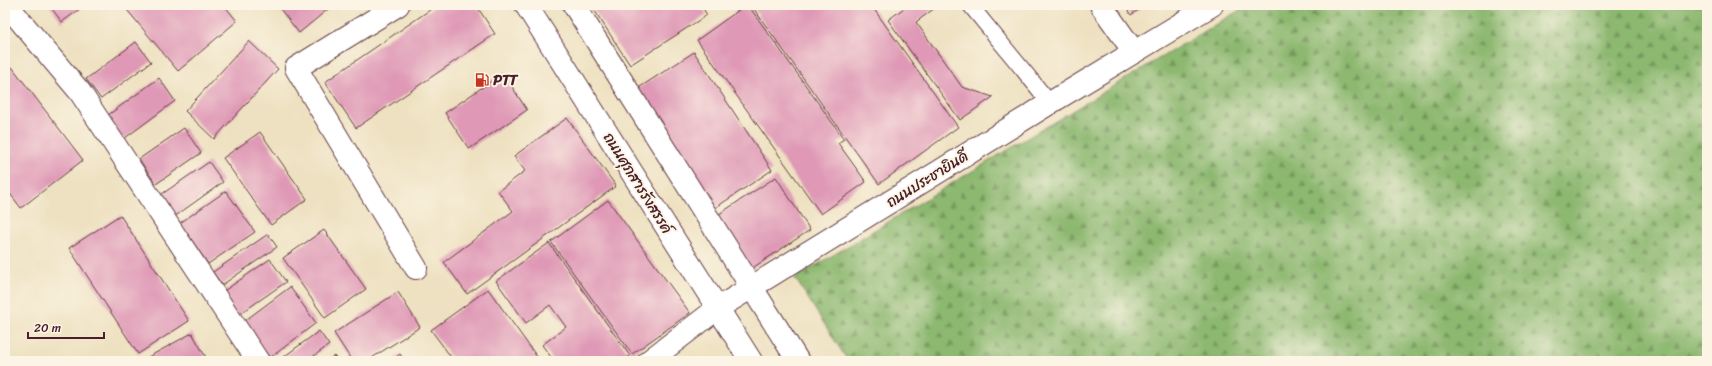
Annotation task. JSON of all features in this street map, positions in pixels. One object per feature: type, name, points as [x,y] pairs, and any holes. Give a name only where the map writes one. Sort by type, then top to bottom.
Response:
[{"type":"street","points":[[7,5],[80,92],[258,361]]},
{"type":"street","points":[[398,5],[296,68],[416,268]]},
{"type":"street","name":"ถนนศุภสารรังสรรค์","points":[[526,5],[751,361]]},
{"type":"street","points":[[574,5],[798,361]]},
{"type":"street","points":[[1101,5],[1134,52]]},
{"type":"street","name":"ถนนประชายินดี","points":[[649,361],[718,308],[751,287],[1212,5]]},
{"type":"lane","points":[[970,5],[1050,103]]},
{"type":"green space","points":[[1248,5],[1707,5],[1707,361],[848,361],[795,278]]},
{"type":"building","points":[[49,5],[85,5],[62,22]]},
{"type":"building","points":[[123,5],[224,5],[237,21],[178,71]]},
{"type":"building","points":[[277,5],[333,5],[299,33]]},
{"type":"building","points":[[437,5],[476,5],[495,34],[356,128],[325,82]]},
{"type":"building","points":[[591,5],[701,5],[707,15],[630,65]]},
{"type":"building","points":[[748,5],[844,139],[838,143],[866,182],[821,214],[697,40]]},
{"type":"building","points":[[751,5],[871,5],[958,127],[879,184]]},
{"type":"building","points":[[908,5],[939,5],[916,22],[962,87],[993,97],[960,120],[888,20]]},
{"type":"building","points":[[1124,5],[1146,5],[1131,15]]},
{"type":"building","points":[[249,41],[278,69],[214,139],[185,111]]},
{"type":"building","points":[[136,42],[151,62],[101,99],[86,79]]},
{"type":"building","points":[[694,52],[772,170],[715,208],[637,89]]},
{"type":"building","points":[[12,67],[83,160],[21,208],[5,187],[5,73]]},
{"type":"building","points":[[503,73],[527,110],[469,149],[445,113]]},
{"type":"building","points":[[159,78],[175,101],[121,141],[104,118]]},
{"type":"building","points":[[567,118],[616,186],[467,294],[444,262],[513,211],[498,191],[525,171],[514,156]]},
{"type":"building","points":[[184,128],[201,153],[156,184],[139,159]]},
{"type":"building","points":[[260,132],[307,199],[271,225],[223,158]]},
{"type":"building","points":[[209,162],[223,182],[174,217],[159,196]]},
{"type":"building","points":[[776,177],[810,230],[751,269],[716,216]]},
{"type":"building","points":[[226,191],[255,232],[208,264],[180,223]]},
{"type":"building","points":[[608,200],[690,313],[632,354],[551,242]]},
{"type":"building","points":[[120,215],[189,321],[138,354],[69,248]]},
{"type":"building","points":[[324,230],[366,289],[325,318],[283,258]]},
{"type":"building","points":[[268,234],[277,247],[222,285],[213,272]]},
{"type":"building","points":[[549,243],[630,356],[623,361],[554,361],[542,345],[566,327],[550,305],[526,323],[496,281]]},
{"type":"building","points":[[270,259],[286,282],[237,316],[221,293]]},
{"type":"building","points":[[290,287],[316,323],[270,358],[243,322]]},
{"type":"building","points":[[488,289],[540,361],[454,361],[431,330]]},
{"type":"building","points":[[398,292],[420,327],[367,361],[352,361],[334,333]]},
{"type":"building","points":[[319,331],[329,345],[307,361],[278,361]]},
{"type":"building","points":[[192,333],[208,361],[141,361]]},
{"type":"building","points":[[400,354],[405,361],[391,361]]},
{"type":"building","points":[[334,356],[338,361],[326,361]]},
{"type":"place","name":"PTT","points":[[482,80]]}]
